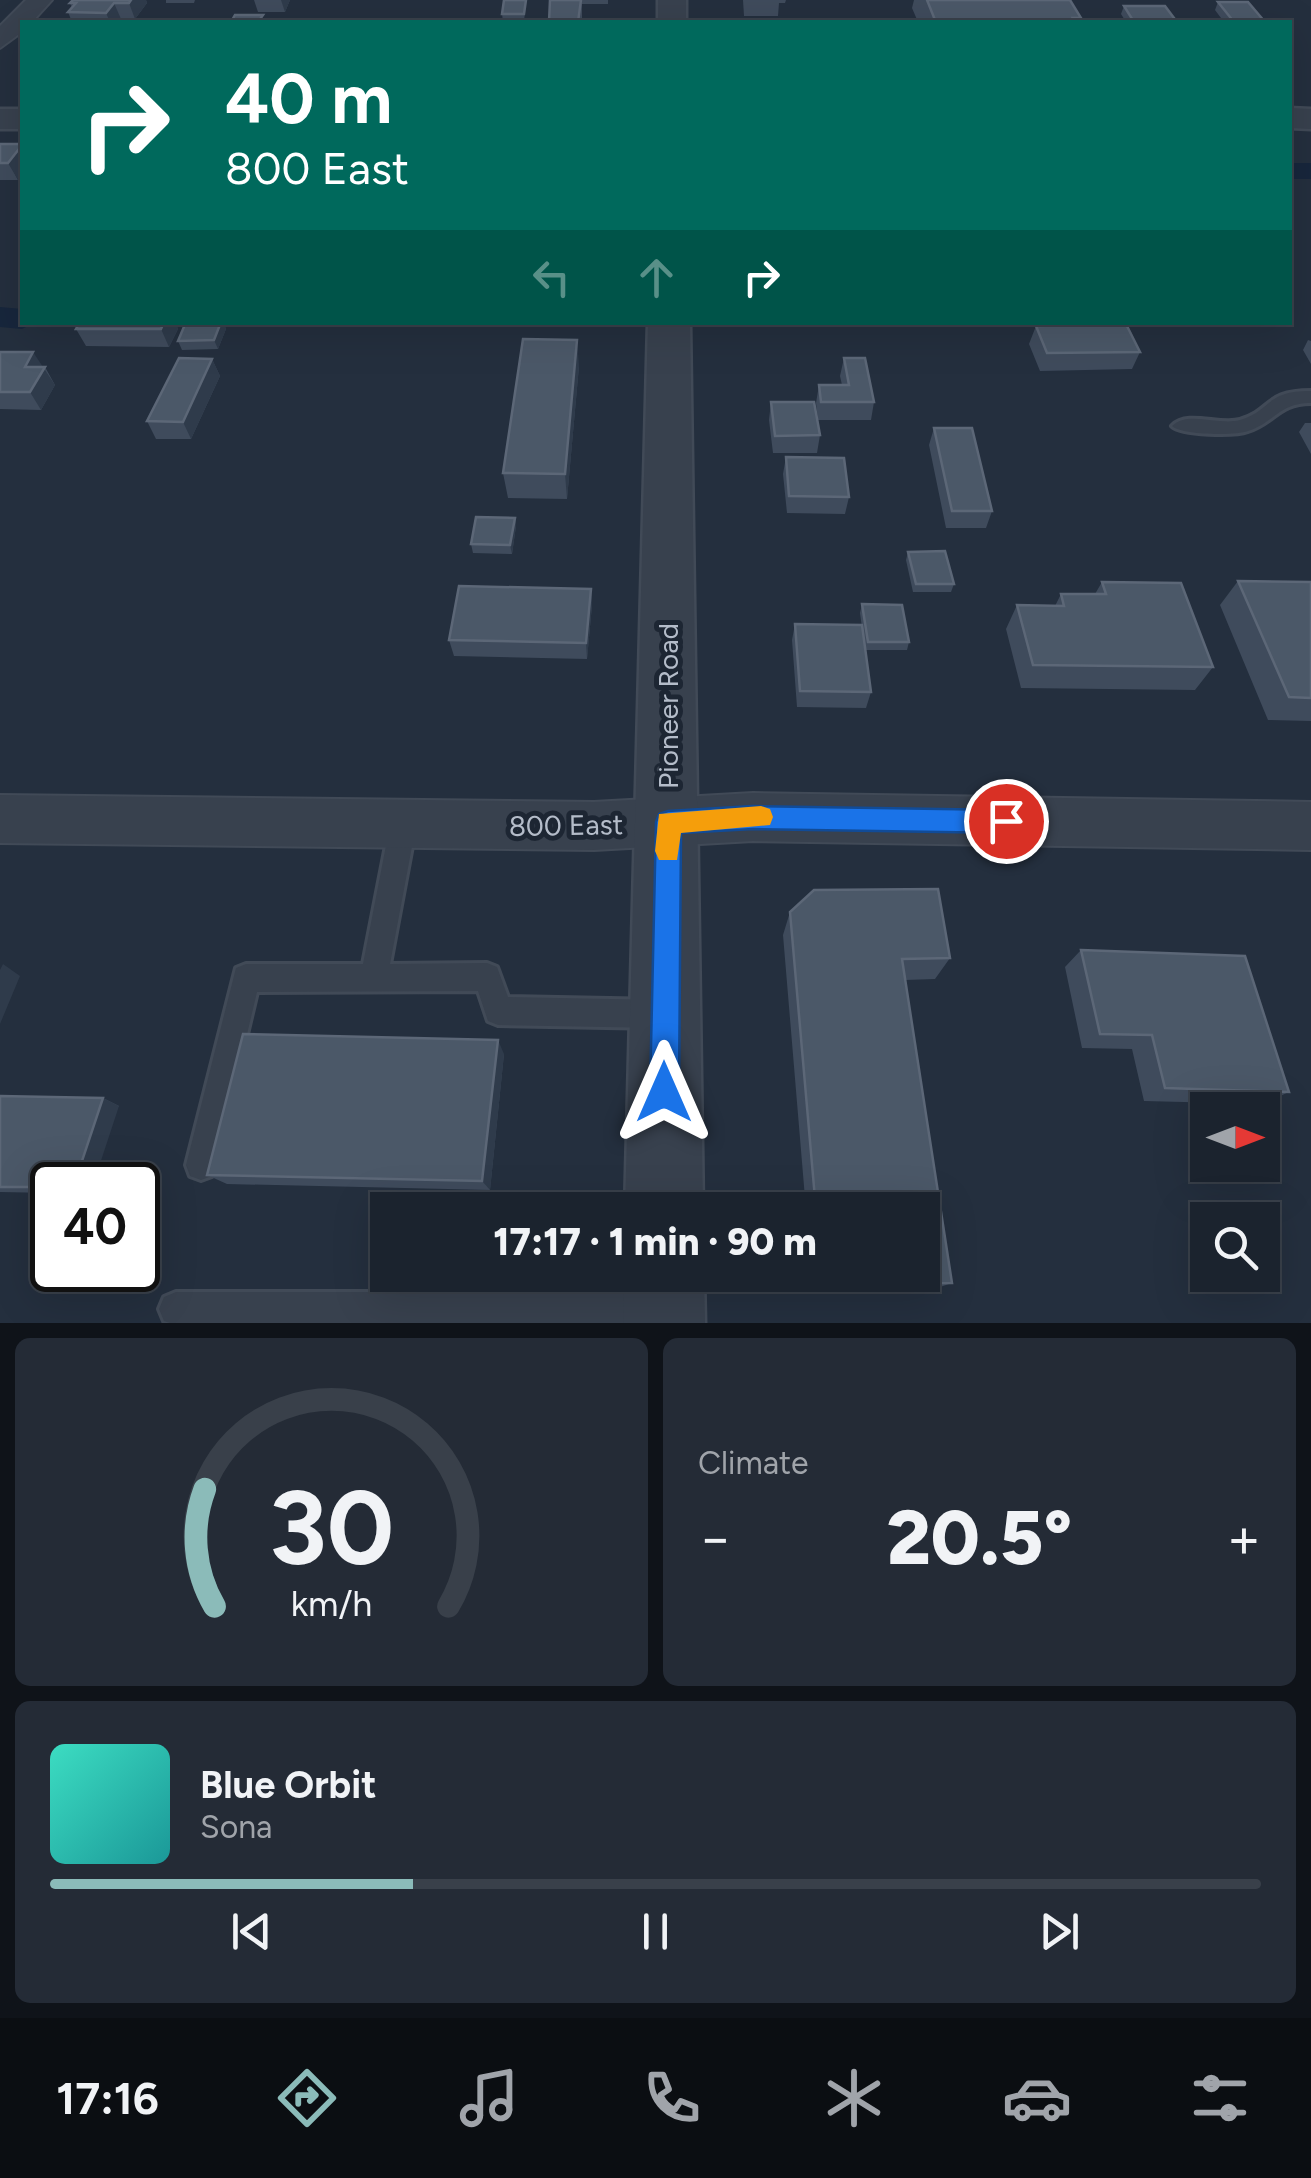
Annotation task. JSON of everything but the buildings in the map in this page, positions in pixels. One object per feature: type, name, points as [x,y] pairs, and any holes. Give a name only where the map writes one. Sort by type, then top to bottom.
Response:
[{"type":"street","points":[[0,40],[40,0]]},
{"type":"street","name":"Pioneer Road","points":[[664,1192],[670,325]]},
{"type":"street","name":"800 East","points":[[0,819],[594,826],[753,817],[1311,826]]},
{"type":"lane","points":[[1181,426],[1244,426],[1287,397],[1311,397]]},
{"type":"lane","points":[[374,978],[403,825]]},
{"type":"lane","points":[[201,1165],[246,978],[487,977],[498,1010],[664,1014]]},
{"type":"lane","points":[[176,1309],[664,1302]]},
{"type":"waterway","points":[[1292,171],[1311,171]]},
{"type":"waterway","points":[[0,317],[20,319]]},
{"type":"slow traffic","points":[[668,851],[668,822],[761,817]]},
{"type":"route","points":[[664,1092],[668,822],[753,817],[1006,821]]}]
